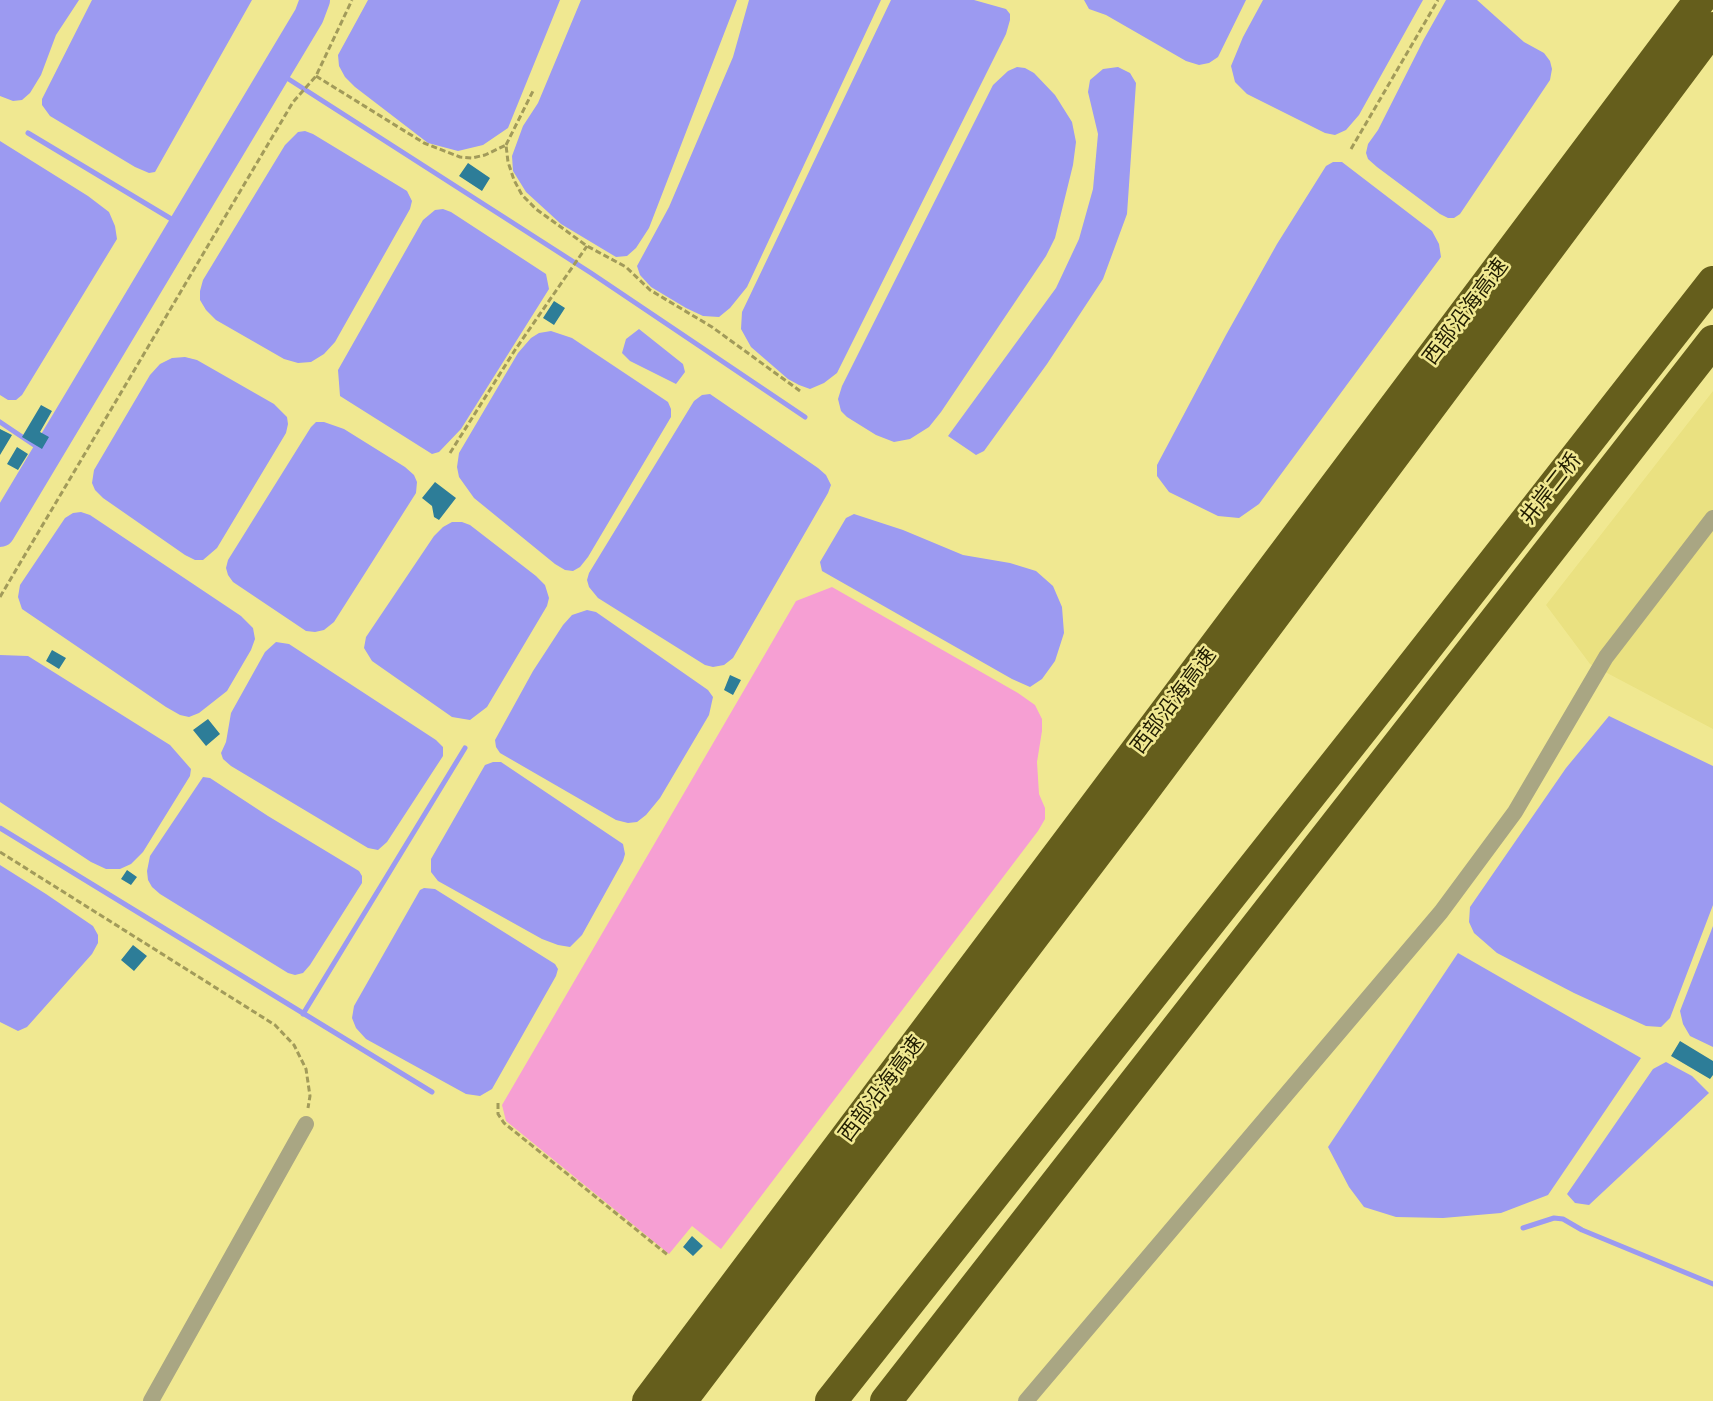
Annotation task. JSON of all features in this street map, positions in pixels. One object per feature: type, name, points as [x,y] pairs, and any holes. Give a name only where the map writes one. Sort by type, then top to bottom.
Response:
[{"type":"highway","name":"西部沿海高速","points":[[646,1401],[1700,0]]},
{"type":"highway","name":"西部沿海高速","points":[[681,1401],[1118,824],[1713,28]]},
{"type":"highway","name":"井岸二桥","points":[[831,1401],[1713,282]]},
{"type":"highway","name":"井岸二桥","points":[[886,1401],[1713,341]]},
{"type":"street","points":[[1026,1401],[1441,912],[1515,812],[1606,657],[1713,518]]},
{"type":"street","points":[[151,1401],[306,1124]]},
{"type":"path","points":[[0,597],[293,102],[316,76],[352,0]]},
{"type":"path","points":[[1351,149],[1438,0]]},
{"type":"path","points":[[316,76],[424,143],[460,157],[472,158],[485,155],[506,145]]},
{"type":"path","points":[[534,89],[506,145],[507,162],[522,195],[536,209],[588,246],[626,267],[650,291],[712,327],[800,391]]},
{"type":"path","points":[[450,453],[515,350],[588,246]]},
{"type":"path","points":[[0,852],[275,1025],[294,1046],[306,1069],[310,1096],[306,1124]]},
{"type":"path","points":[[498,1103],[498,1114],[504,1123],[669,1256]]},
{"type":"shaded area","points":[[0,0],[79,0],[56,35],[41,75],[30,93],[22,100],[13,101],[0,96]]},
{"type":"shaded area","points":[[92,0],[252,0],[155,172],[149,173],[135,167],[50,116],[42,105],[42,99]]},
{"type":"shaded area","points":[[368,0],[560,0],[508,128],[483,145],[458,151],[428,143],[345,77],[339,66],[338,55]]},
{"type":"shaded area","points":[[581,0],[737,0],[649,228],[636,248],[627,256],[616,257],[561,224],[526,192],[513,171],[512,156],[523,126],[538,103]]},
{"type":"shaded area","points":[[749,0],[881,0],[747,287],[730,308],[719,317],[703,316],[651,287],[640,275],[637,266],[669,207],[733,57]]},
{"type":"shaded area","points":[[891,0],[974,0],[1006,9],[1010,14],[1010,20],[1006,34],[837,373],[824,383],[810,389],[788,379],[751,347],[741,329],[742,312]]},
{"type":"shaded area","points":[[1084,0],[1246,0],[1218,57],[1209,63],[1199,65],[1186,61],[1106,15],[1089,9]]},
{"type":"shaded area","points":[[1263,0],[1423,0],[1359,115],[1346,130],[1335,135],[1325,133],[1247,94],[1235,82],[1231,66],[1243,37]]},
{"type":"shaded area","points":[[1446,0],[1477,0],[1524,42],[1544,53],[1552,69],[1550,80],[1460,214],[1454,218],[1440,214],[1377,167],[1368,159],[1366,153],[1368,144],[1378,130]]},
{"type":"shaded area","points":[[1017,67],[1034,73],[1055,95],[1072,122],[1076,142],[1073,165],[1055,238],[1046,256],[941,412],[929,427],[910,439],[894,442],[876,435],[841,411],[838,399],[842,386],[993,85],[1008,71]]},
{"type":"shaded area","points":[[1118,67],[1130,73],[1136,83],[1127,214],[1103,279],[1047,364],[984,451],[976,455],[948,436],[1056,288],[1079,239],[1093,189],[1098,134],[1088,92],[1090,80],[1103,69]]},
{"type":"shaded area","points":[[305,131],[407,191],[412,201],[410,209],[335,342],[324,354],[311,362],[298,363],[284,359],[216,320],[200,300],[200,291],[203,280],[285,145],[298,132]]},
{"type":"shaded area","points":[[0,141],[88,196],[109,212],[117,239],[22,395],[16,400],[8,400],[0,395]]},
{"type":"shaded area","points":[[1333,162],[1342,162],[1432,231],[1439,244],[1441,257],[1259,504],[1239,518],[1218,516],[1169,492],[1157,476],[1157,465],[1277,244],[1326,166]]},
{"type":"shaded area","points":[[443,209],[546,274],[549,289],[461,429],[439,452],[432,454],[340,396],[338,370],[423,220],[435,210]]},
{"type":"shaded area","points":[[639,329],[683,364],[685,372],[676,384],[630,361],[622,353],[626,339]]},
{"type":"shaded area","points":[[551,331],[572,338],[668,402],[671,409],[671,417],[588,557],[580,567],[573,571],[565,570],[555,564],[474,498],[459,477],[457,467],[459,453],[518,353],[531,338],[539,333]]},
{"type":"shaded area","points":[[185,357],[197,360],[274,404],[287,417],[288,424],[286,433],[217,548],[203,560],[195,560],[185,555],[103,498],[92,483],[94,470],[150,375],[160,364],[172,358]]},
{"type":"shaded area","points":[[1713,391],[1713,729],[1590,664],[1546,605]]},
{"type":"shaded area","points":[[710,394],[818,468],[826,475],[831,485],[733,658],[724,665],[713,667],[705,665],[598,598],[589,587],[587,580],[589,573],[694,401],[702,395]]},
{"type":"shaded area","points":[[316,422],[324,422],[344,429],[405,467],[414,475],[417,482],[416,493],[334,622],[324,630],[315,632],[306,631],[233,582],[226,568],[228,560]]},
{"type":"shaded area","points":[[81,512],[90,515],[241,616],[253,628],[255,639],[251,650],[227,691],[199,713],[189,717],[166,707],[22,609],[18,597],[20,585],[65,518],[73,513]]},
{"type":"shaded area","points":[[854,514],[903,530],[963,555],[1010,563],[1036,571],[1053,586],[1062,607],[1064,633],[1055,661],[1042,679],[1030,687],[1012,679],[822,571],[820,562],[846,518]]},
{"type":"shaded area","points":[[452,522],[470,525],[536,576],[545,585],[549,598],[547,606],[487,707],[470,720],[452,717],[372,661],[364,648],[366,637],[434,536]]},
{"type":"shaded area","points":[[832,587],[1018,693],[1035,705],[1042,719],[1037,762],[1039,794],[1045,808],[1045,819],[721,1249],[692,1226],[669,1254],[506,1121],[502,1105],[796,601]]},
{"type":"shaded area","points":[[587,610],[596,612],[708,690],[713,697],[709,715],[660,798],[637,822],[628,823],[616,820],[500,753],[496,747],[495,740],[533,671],[563,625],[572,615]]},
{"type":"shaded area","points":[[276,642],[289,644],[436,740],[443,747],[443,756],[387,842],[378,850],[368,848],[223,759],[221,753],[226,742],[231,713],[265,652]]},
{"type":"shaded area","points":[[0,655],[28,656],[170,745],[191,769],[190,776],[143,852],[131,864],[120,869],[106,869],[91,862],[0,802]]},
{"type":"shaded area","points":[[1609,716],[1713,766],[1713,905],[1670,1018],[1661,1027],[1646,1026],[1574,993],[1497,953],[1474,933],[1469,922],[1470,907],[1566,768]]},
{"type":"shaded area","points":[[501,762],[623,844],[625,854],[623,861],[582,935],[570,947],[542,939],[438,881],[431,872],[431,859],[485,765]]},
{"type":"shaded area","points":[[203,777],[210,778],[359,871],[362,876],[362,883],[303,973],[295,975],[288,973],[160,894],[148,880],[150,856]]},
{"type":"shaded area","points":[[0,865],[93,926],[98,935],[98,943],[92,954],[27,1027],[18,1031],[0,1022]]},
{"type":"shaded area","points":[[435,889],[555,964],[558,969],[492,1089],[480,1096],[466,1094],[366,1039],[356,1028],[352,1018],[354,1006],[420,890]]},
{"type":"shaded area","points":[[1713,926],[1713,1047],[1690,1036],[1683,1024],[1680,1011]]},
{"type":"shaded area","points":[[1458,953],[1641,1058],[1548,1195],[1501,1213],[1443,1218],[1396,1217],[1364,1207],[1349,1187],[1328,1147]]},
{"type":"shaded area","points":[[1666,1062],[1692,1076],[1709,1093],[1589,1205],[1575,1203],[1567,1194],[1653,1069]]},
{"type":"building","points":[[468,163],[490,178],[482,191],[459,176]]},
{"type":"building","points":[[554,301],[565,308],[554,325],[543,318]]},
{"type":"building","points":[[41,405],[52,411],[40,432],[49,437],[42,449],[22,437]]},
{"type":"building","points":[[0,429],[12,435],[0,455]]},
{"type":"building","points":[[17,447],[28,454],[18,470],[7,464]]},
{"type":"building","points":[[435,482],[456,498],[439,520],[434,517],[432,506],[422,498]]},
{"type":"building","points":[[52,650],[66,658],[59,669],[46,661]]},
{"type":"building","points":[[730,675],[741,680],[733,695],[724,690]]},
{"type":"building","points":[[208,719],[220,734],[206,746],[193,730]]},
{"type":"building","points":[[127,870],[137,877],[131,885],[121,879]]},
{"type":"building","points":[[133,945],[147,956],[134,971],[121,960]]},
{"type":"building","points":[[1680,1041],[1713,1061],[1713,1075],[1710,1079],[1671,1056]]},
{"type":"building","points":[[692,1236],[703,1246],[693,1256],[683,1247]]},
{"type":"waterway","points":[[0,532],[309,16],[315,0]]},
{"type":"waterway","points":[[276,71],[591,273],[805,417]]},
{"type":"waterway","points":[[28,133],[183,226]]},
{"type":"waterway","points":[[0,422],[46,453]]},
{"type":"waterway","points":[[303,1014],[465,748]]},
{"type":"waterway","points":[[0,828],[432,1092]]},
{"type":"waterway","points":[[1523,1228],[1554,1218],[1563,1219],[1582,1230],[1713,1284]]}]
